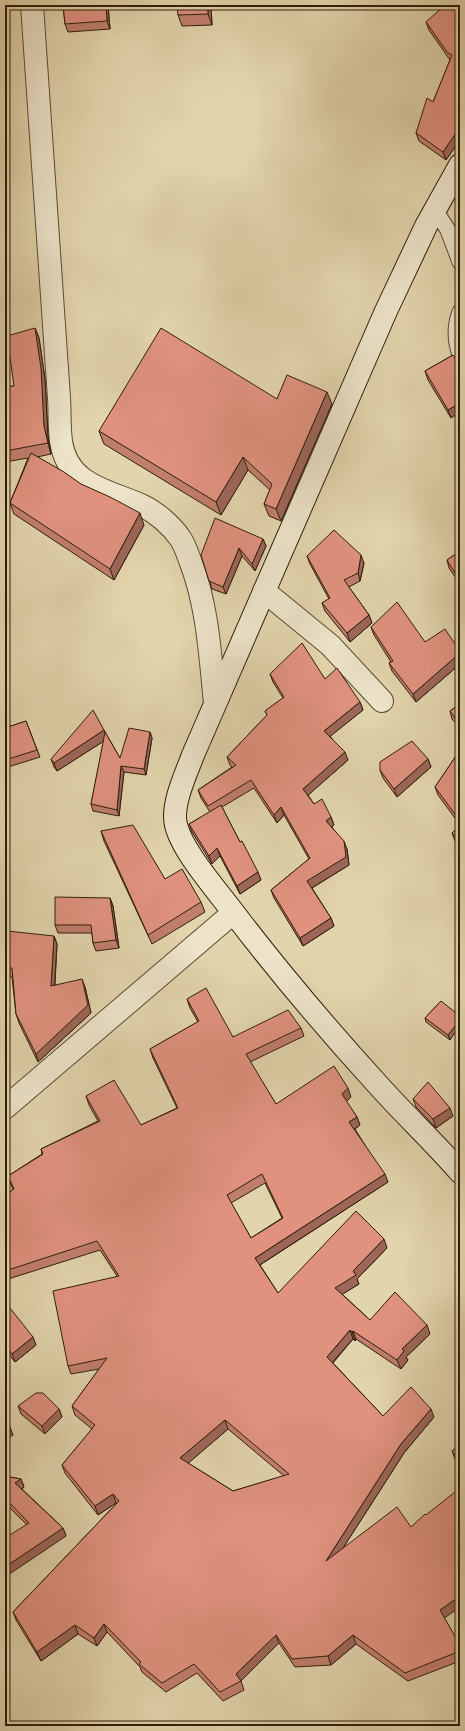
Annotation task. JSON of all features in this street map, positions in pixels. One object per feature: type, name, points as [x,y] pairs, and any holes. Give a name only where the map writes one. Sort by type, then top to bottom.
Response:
[{"type":"street","points":[[32,5],[58,375],[61,442],[69,465],[83,481],[142,506],[170,525],[181,539],[197,580],[206,614],[216,703]]},
{"type":"street","points":[[460,165],[426,226],[386,311],[193,755],[180,793],[176,823],[178,832],[205,875],[287,981],[374,1081],[460,1172]]},
{"type":"street","points":[[264,591],[330,645],[382,701]]},
{"type":"street","points":[[5,1108],[233,913]]},
{"type":"lane","points":[[435,210],[448,230],[460,262]]},
{"type":"lane","points":[[460,312],[455,329],[460,355]]},
{"type":"building","points":[[63,5],[106,5],[107,21],[65,24]]},
{"type":"building","points":[[177,5],[208,5],[208,14],[178,15]]},
{"type":"building","points":[[445,5],[460,5],[460,110],[457,118],[460,120],[460,127],[443,152],[416,133],[427,98],[433,102],[452,55],[447,52],[426,22]]},
{"type":"building","points":[[35,328],[41,368],[44,426],[48,443],[5,451],[5,387],[14,386],[7,336]]},
{"type":"building","points":[[161,328],[277,399],[287,375],[327,392],[276,509],[264,504],[272,484],[243,457],[216,502],[99,431]]},
{"type":"building","points":[[453,355],[460,366],[460,403],[448,410],[425,371]]},
{"type":"building","points":[[31,453],[64,472],[81,484],[140,513],[110,569],[10,503]]},
{"type":"building","points":[[215,518],[263,539],[252,564],[239,548],[223,587],[209,581],[201,555]]},
{"type":"building","points":[[334,530],[361,555],[358,573],[344,580],[369,615],[347,633],[322,603],[330,598],[307,556]]},
{"type":"building","points":[[460,551],[460,581],[447,560]]},
{"type":"building","points":[[397,602],[425,642],[445,629],[460,651],[460,653],[413,694],[389,663],[393,661],[371,627]]},
{"type":"building","points":[[302,643],[325,679],[337,668],[360,702],[324,731],[345,752],[303,789],[314,804],[322,799],[331,817],[326,821],[344,841],[346,857],[307,881],[331,918],[300,938],[271,890],[310,858],[281,807],[274,815],[251,780],[208,806],[198,790],[236,765],[227,757],[267,715],[265,711],[284,697],[270,674]]},
{"type":"building","points":[[460,704],[460,724],[450,711]]},
{"type":"building","points":[[93,710],[104,730],[54,763],[51,759]]},
{"type":"building","points":[[26,721],[37,750],[5,760],[5,728]]},
{"type":"building","points":[[129,728],[150,732],[144,769],[121,766],[117,810],[91,804],[105,732],[120,758]]},
{"type":"building","points":[[412,741],[428,759],[394,789],[380,770],[380,762]]},
{"type":"building","points":[[460,750],[460,821],[435,787]]},
{"type":"building","points":[[221,805],[240,842],[242,841],[258,872],[237,886],[217,848],[209,856],[189,824]]},
{"type":"building","points":[[133,825],[165,879],[182,869],[201,902],[148,935],[101,831]]},
{"type":"building","points":[[460,826],[460,842],[452,833]]},
{"type":"building","points":[[55,897],[110,898],[116,940],[93,943],[91,925],[55,925]]},
{"type":"building","points":[[7,931],[54,936],[51,986],[82,979],[88,1005],[36,1054],[16,1014],[12,968],[7,968]]},
{"type":"building","points":[[206,988],[233,1037],[288,1010],[301,1028],[246,1054],[276,1104],[334,1066],[348,1088],[342,1094],[357,1117],[349,1122],[385,1174],[255,1258],[278,1293],[356,1211],[384,1239],[353,1271],[356,1275],[335,1288],[370,1320],[395,1292],[427,1325],[402,1349],[404,1351],[397,1360],[350,1330],[327,1357],[383,1416],[411,1387],[431,1409],[401,1444],[326,1561],[397,1507],[411,1527],[425,1514],[426,1515],[460,1488],[460,1596],[440,1610],[460,1645],[460,1651],[405,1673],[353,1635],[328,1656],[292,1659],[276,1635],[236,1674],[241,1681],[220,1692],[194,1664],[162,1683],[139,1664],[141,1662],[104,1624],[94,1638],[75,1625],[37,1652],[13,1612],[119,1501],[113,1494],[95,1506],[62,1465],[95,1425],[72,1406],[107,1358],[68,1366],[53,1291],[119,1276],[97,1241],[5,1271],[5,1195],[14,1189],[8,1176],[43,1154],[41,1149],[100,1121],[86,1096],[114,1080],[141,1125],[178,1108],[150,1049],[199,1021],[187,999]],"holes":[[[262,1174],[283,1218],[251,1238],[227,1195]],[[225,1420],[289,1474],[233,1491],[180,1458]]]},
{"type":"building","points":[[441,1001],[460,1016],[460,1020],[448,1035],[425,1018]]},
{"type":"building","points":[[428,1082],[450,1108],[433,1119],[413,1099]]},
{"type":"building","points":[[5,1303],[33,1337],[12,1354],[5,1345]]},
{"type":"building","points":[[36,1393],[43,1393],[59,1409],[42,1426],[18,1406]]},
{"type":"building","points":[[5,1418],[10,1427],[5,1430]]},
{"type":"building","points":[[460,1445],[460,1463],[452,1451]]},
{"type":"building","points":[[5,1473],[10,1477],[21,1479],[15,1483],[63,1528],[5,1567],[5,1538],[29,1523],[5,1498]]}]
